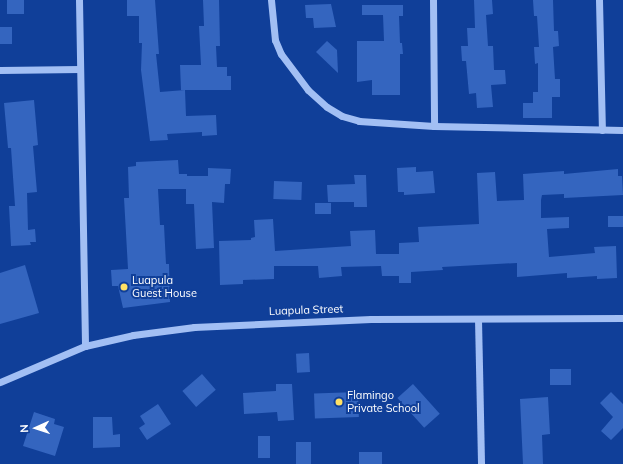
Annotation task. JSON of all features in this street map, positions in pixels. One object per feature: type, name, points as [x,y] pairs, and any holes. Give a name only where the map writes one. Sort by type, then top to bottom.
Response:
[{"type":"street","points":[[79,0],[84,346]]},
{"type":"street","points":[[271,0],[275,40],[281,54],[308,90],[327,107],[342,116],[360,121],[434,126],[623,130]]},
{"type":"street","points":[[433,0],[434,126]]},
{"type":"street","points":[[598,0],[602,130]]},
{"type":"street","points":[[0,70],[80,69]]},
{"type":"street","name":"Luapula Street","points":[[0,382],[84,346],[133,335],[194,327],[356,319],[623,318]]},
{"type":"street","points":[[478,319],[481,464]]},
{"type":"building","points":[[7,0],[24,0],[24,14],[7,14]]},
{"type":"building","points":[[127,0],[155,0],[159,54],[156,54],[160,92],[185,90],[186,116],[216,115],[217,135],[202,136],[202,132],[167,134],[168,140],[150,141],[141,70],[142,43],[139,43],[139,16],[127,16]]},
{"type":"building","points":[[203,0],[219,0],[220,46],[216,46],[217,67],[227,67],[227,76],[231,76],[231,90],[181,90],[180,65],[201,65],[199,26],[204,26]]},
{"type":"building","points":[[474,0],[492,0],[493,14],[486,15],[488,46],[493,46],[494,70],[505,70],[506,84],[491,85],[493,107],[477,108],[476,93],[469,94],[466,61],[462,61],[461,46],[468,46],[467,28],[475,28]]},
{"type":"building","points":[[533,0],[553,0],[554,31],[558,31],[559,46],[553,47],[555,79],[560,79],[560,97],[552,97],[552,118],[523,118],[523,103],[533,103],[533,92],[538,92],[538,63],[535,64],[534,47],[539,47],[537,16],[534,16]]},
{"type":"building","points":[[331,4],[336,27],[314,28],[313,18],[306,18],[305,5]]},
{"type":"building","points":[[362,5],[403,5],[403,16],[399,16],[400,43],[402,43],[403,54],[400,54],[400,95],[372,95],[372,80],[357,82],[357,41],[384,41],[383,15],[362,15]]},
{"type":"building","points":[[0,27],[12,27],[12,44],[0,44]]},
{"type":"building","points":[[327,41],[337,50],[338,73],[316,52]]},
{"type":"building","points":[[34,100],[38,145],[33,146],[37,192],[27,193],[28,230],[35,229],[36,242],[30,242],[31,245],[11,246],[9,206],[15,206],[11,148],[8,148],[4,103]]},
{"type":"building","points":[[178,160],[179,174],[187,174],[187,176],[208,176],[208,168],[231,169],[230,184],[225,184],[224,203],[212,202],[214,248],[196,249],[194,204],[186,204],[186,189],[158,189],[160,225],[164,225],[166,264],[169,264],[170,302],[123,308],[118,286],[112,286],[111,270],[128,269],[124,198],[129,198],[128,167],[136,166],[136,162]]},
{"type":"building","points":[[416,167],[416,172],[433,171],[435,193],[404,195],[404,192],[398,192],[397,168]]},
{"type":"building","points":[[618,169],[618,176],[622,176],[623,195],[564,198],[564,194],[542,195],[541,200],[541,218],[569,217],[569,228],[547,229],[549,257],[595,253],[594,247],[616,246],[617,278],[597,279],[597,276],[567,278],[567,273],[517,277],[517,263],[442,267],[443,270],[411,272],[411,283],[399,283],[399,276],[382,276],[381,266],[341,267],[342,276],[319,278],[318,266],[274,266],[274,279],[243,280],[243,284],[220,285],[219,241],[251,240],[251,238],[255,237],[254,220],[273,219],[275,251],[351,246],[350,231],[375,230],[376,254],[399,254],[399,243],[419,242],[418,227],[479,224],[477,173],[495,172],[497,201],[524,200],[523,174],[564,171],[564,174]]},
{"type":"building","points":[[354,175],[366,175],[367,207],[354,207],[354,202],[328,202],[327,185],[355,184]]},
{"type":"building","points":[[274,181],[302,182],[301,200],[273,199]]},
{"type":"building","points":[[315,203],[331,203],[331,214],[315,214]]},
{"type":"building","points":[[608,216],[623,216],[623,227],[608,227]]},
{"type":"building","points":[[25,265],[39,313],[0,324],[0,273]]},
{"type":"building","points":[[309,353],[310,372],[297,373],[296,354]]},
{"type":"building","points":[[550,369],[571,369],[571,385],[550,385]]},
{"type":"building","points":[[202,374],[216,390],[196,407],[182,391]]},
{"type":"building","points":[[276,384],[292,384],[294,420],[278,421],[277,412],[244,414],[243,393],[276,391]]},
{"type":"building","points":[[413,384],[440,414],[424,428],[397,398]]},
{"type":"building","points":[[358,392],[359,417],[315,419],[314,394]]},
{"type":"building","points":[[611,392],[623,404],[623,428],[611,440],[601,431],[613,417],[600,403]]},
{"type":"building","points":[[548,397],[550,434],[542,435],[543,464],[523,464],[520,399]]},
{"type":"building","points":[[158,404],[171,424],[147,440],[139,428],[145,424],[140,416]]},
{"type":"building","points":[[34,412],[55,419],[54,424],[64,427],[55,456],[23,446]]},
{"type":"building","points":[[93,417],[112,417],[113,435],[120,434],[120,447],[93,448]]},
{"type":"building","points":[[258,436],[270,436],[270,458],[258,458]]},
{"type":"building","points":[[296,442],[311,442],[311,464],[296,464]]},
{"type":"building","points":[[359,452],[382,452],[382,464],[359,464]]},
{"type":"place","name":"Luapula Guest House","points":[[124,287]]},
{"type":"place","name":"Flamingo Private School","points":[[339,402]]}]
